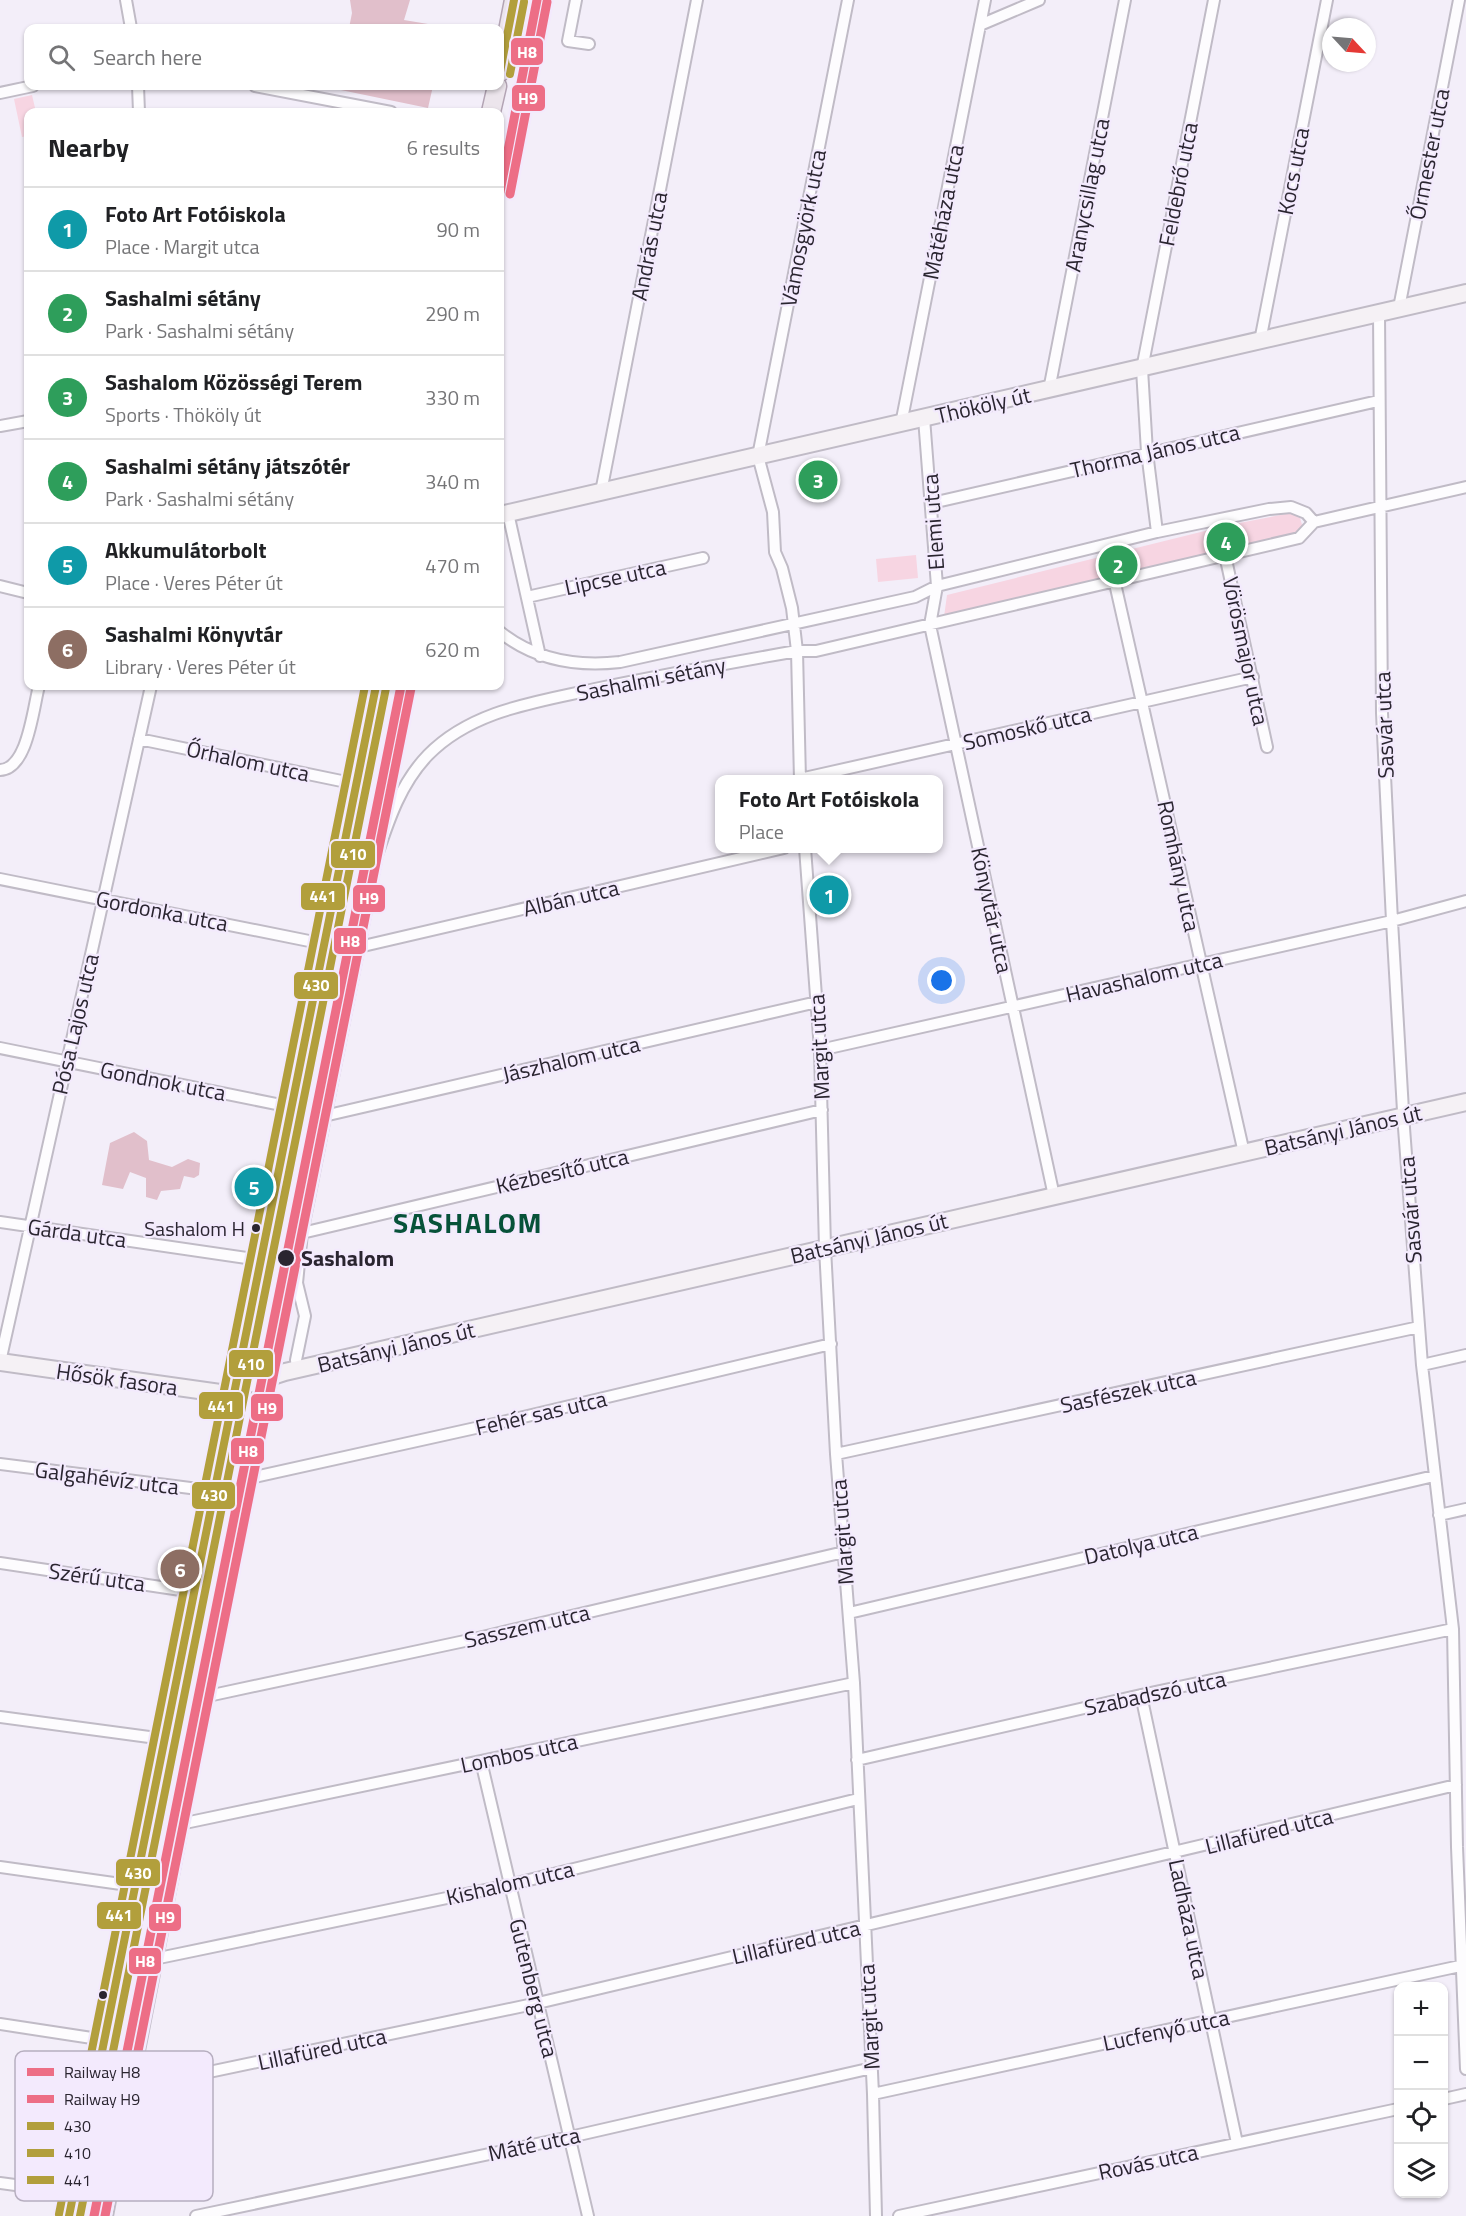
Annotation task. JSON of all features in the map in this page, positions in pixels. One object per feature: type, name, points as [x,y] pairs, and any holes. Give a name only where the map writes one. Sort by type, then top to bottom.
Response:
[{"type":"main road","points":[[504,51],[514,0]]},
{"type":"main road","points":[[492,108],[496,90]]},
{"type":"main road","points":[[103,2051],[375,690]]},
{"type":"main road","points":[[69,2216],[72,2201]]},
{"type":"street","points":[[126,0],[130,24]]},
{"type":"street","points":[[576,0],[568,41],[589,44]]},
{"type":"street","name":"András utca","points":[[601,492],[697,0]]},
{"type":"street","name":"Vámosgyörk utca","points":[[758,456],[848,0]]},
{"type":"street","name":"Mátéháza utca","points":[[901,424],[985,0]]},
{"type":"street","points":[[980,25],[1039,0]]},
{"type":"street","name":"Aranycsillag utca","points":[[1049,390],[1125,0]]},
{"type":"street","name":"Feldebrő utca","points":[[1157,532],[1147,452],[1142,369],[1214,0]]},
{"type":"street","name":"Kocs utca","points":[[1260,341],[1327,0]]},
{"type":"street","name":"Őrmester utca","points":[[1400,308],[1459,0]]},
{"type":"street","points":[[0,93],[24,88]]},
{"type":"street","points":[[138,90],[139,108]]},
{"type":"street","points":[[276,90],[370,108]]},
{"type":"street","name":"Thököly út","points":[[504,514],[1466,293]]},
{"type":"street","name":"Sasvár utca","points":[[1379,313],[1378,401],[1383,713],[1392,921],[1422,1365],[1461,1706],[1456,1785],[1461,1846],[1460,1966],[1463,1983],[1466,2069]]},
{"type":"street","name":"Thorma János utca","points":[[932,503],[1378,401]]},
{"type":"street","name":"Elemi utca","points":[[924,418],[937,586],[930,625]]},
{"type":"street","points":[[0,426],[24,422]]},
{"type":"street","points":[[758,456],[774,512],[775,528],[784,561],[782,568],[792,608],[792,624],[797,651],[800,775]]},
{"type":"street","name":"Sashalmi sétány","points":[[297,1370],[296,1360],[305,1316],[297,1283],[302,1233],[377,855],[399,797],[419,765],[440,744],[466,727],[512,708],[645,678],[797,651],[816,651],[930,625],[1114,579],[1299,538],[1314,522],[1466,487]]},
{"type":"street","points":[[504,634],[540,656],[582,664],[608,663],[641,658],[915,597],[937,586],[1157,532],[1269,509],[1291,507],[1306,513],[1314,522]]},
{"type":"street","points":[[504,514],[527,597],[540,656]]},
{"type":"street","name":"Vörösmajor utca","points":[[1225,555],[1267,747]]},
{"type":"street","name":"Lipcse utca","points":[[527,597],[703,558]]},
{"type":"street","name":"Romhány utca","points":[[1114,579],[1244,1153]]},
{"type":"street","points":[[0,586],[24,592]]},
{"type":"street","name":"Könyvtár utca","points":[[930,625],[1054,1196]]},
{"type":"street","points":[[641,658],[645,678]]},
{"type":"street","name":"Somoskő utca","points":[[817,775],[1253,677]]},
{"type":"street","points":[[0,770],[15,765],[22,756],[38,690]]},
{"type":"street","name":"Pósa Lajos utca","points":[[0,1362],[150,690]]},
{"type":"street","name":"Őrhalom utca","points":[[139,739],[356,784]]},
{"type":"street","name":"Albán utca","points":[[358,947],[767,853]]},
{"type":"street","name":"Margit utca","points":[[805,853],[820,1050],[825,1248],[836,1454],[854,1683],[872,2068],[876,2216]]},
{"type":"street","name":"Gordonka utca","points":[[0,879],[324,944]]},
{"type":"street","name":"Havashalom utca","points":[[820,1050],[1392,921],[1466,900]]},
{"type":"street","name":"Jászhalom utca","points":[[324,1116],[817,1002]]},
{"type":"street","name":"Gondnok utca","points":[[0,1048],[291,1107]]},
{"type":"street","name":"Batsányi János út","points":[[273,1375],[1466,1102]]},
{"type":"street","name":"Kézbesítő utca","points":[[302,1233],[822,1110]]},
{"type":"street","name":"Gárda utca","points":[[0,1222],[260,1260]]},
{"type":"street","name":"Sasfészek utca","points":[[836,1454],[1419,1327]]},
{"type":"street","name":"Fehér sas utca","points":[[250,1478],[498,1423],[831,1344]]},
{"type":"street","points":[[1422,1365],[1466,1354]]},
{"type":"street","points":[[140,2051],[250,1478],[273,1375],[240,1361]]},
{"type":"street","name":"Hősök fasora","points":[[0,1362],[217,1393],[234,1390],[273,1375]]},
{"type":"street","name":"Galgahévíz utca","points":[[0,1464],[214,1491]]},
{"type":"street","name":"Datolya utca","points":[[849,1612],[1434,1476]]},
{"type":"street","points":[[1439,1515],[1466,1509]]},
{"type":"street","name":"Sasszem utca","points":[[208,1696],[474,1639],[844,1552]]},
{"type":"street","name":"Szérű utca","points":[[0,1563],[194,1592]]},
{"type":"street","name":"Szabadszó utca","points":[[857,1760],[1141,1695],[1453,1629]]},
{"type":"street","name":"Lombos utca","points":[[185,1823],[854,1683]]},
{"type":"street","name":"Ladháza utca","points":[[1141,1695],[1237,2143]]},
{"type":"street","points":[[0,1717],[165,1739]]},
{"type":"street","name":"Gutenberg utca","points":[[481,1761],[588,2216]]},
{"type":"street","name":"Lillafüred utca","points":[[213,2071],[538,2004],[1175,1854],[1456,1785]]},
{"type":"street","name":"Kishalom utca","points":[[159,1958],[509,1885],[858,1799]]},
{"type":"street","points":[[0,1867],[135,1886]]},
{"type":"street","name":"Lucfenyő utca","points":[[873,2094],[1460,1966]]},
{"type":"street","points":[[0,2024],[105,2040]]},
{"type":"street","name":"Máté utca","points":[[196,2216],[570,2137],[872,2068]]},
{"type":"street","points":[[1448,2098],[1466,2094]]},
{"type":"street","name":"Rovás utca","points":[[898,2216],[1394,2110]]},
{"type":"street","points":[[0,2183],[15,2185]]},
{"type":"street","points":[[107,2216],[110,2201]]},
{"type":"shaded area","points":[[350,0],[410,0],[404,20],[428,24],[350,24],[352,13]]},
{"type":"shaded area","points":[[341,90],[432,90],[428,108]]},
{"type":"shaded area","points":[[32,95],[35,108],[24,108],[24,137],[22,137],[14,99]]},
{"type":"shaded area","points":[[1291,513],[1300,518],[1303,528],[1297,535],[944,617],[947,595],[1229,525]]},
{"type":"shaded area","points":[[916,555],[918,578],[878,582],[876,559]]},
{"type":"shaded area","points":[[134,1132],[147,1141],[149,1160],[172,1167],[188,1159],[200,1163],[199,1175],[194,1178],[184,1176],[180,1189],[161,1191],[157,1200],[146,1197],[146,1178],[130,1172],[123,1189],[102,1185],[110,1143]]},
{"type":"rail line","name":"H8","points":[[504,171],[537,0]]},
{"type":"rail line","name":"H9","points":[[510,194],[547,2]]},
{"type":"rail line","name":"H8","points":[[127,2051],[400,690]]},
{"type":"rail line","name":"H9","points":[[138,2051],[411,690]]},
{"type":"rail line","name":"H8","points":[[94,2216],[97,2201]]},
{"type":"rail line","name":"H9","points":[[105,2216],[108,2201]]},
{"type":"transit line","name":"430","points":[[504,51],[514,0]]},
{"type":"transit line","name":"410","points":[[510,74],[524,2]]},
{"type":"transit line","name":"441","points":[[92,2051],[364,690]]},
{"type":"transit line","name":"430","points":[[102,2051],[375,690]]},
{"type":"transit line","name":"410","points":[[113,2051],[386,690]]},
{"type":"transit line","name":"441","points":[[59,2214],[62,2201]]},
{"type":"transit line","name":"430","points":[[69,2216],[72,2201]]},
{"type":"transit line","name":"410","points":[[80,2216],[83,2201]]},
{"type":"place","name":"Sashalom Közösségi Terem","points":[[818,480]]},
{"type":"place","name":"Sashalmi sétány játszótér","points":[[1226,542]]},
{"type":"place","name":"Sashalmi sétány","points":[[1118,565]]},
{"type":"place","name":"Foto Art Fotóiskola","points":[[829,895]]},
{"type":"place","name":"Akkumulátorbolt","points":[[254,1187]]},
{"type":"place","name":"Sashalom H","points":[[256,1228]]},
{"type":"place","name":"Sashalom","points":[[286,1258]]},
{"type":"place","name":"Sashalmi Könyvtár","points":[[180,1569]]},
{"type":"district","name":"SASHALOM","points":[[468,1222]]}]
